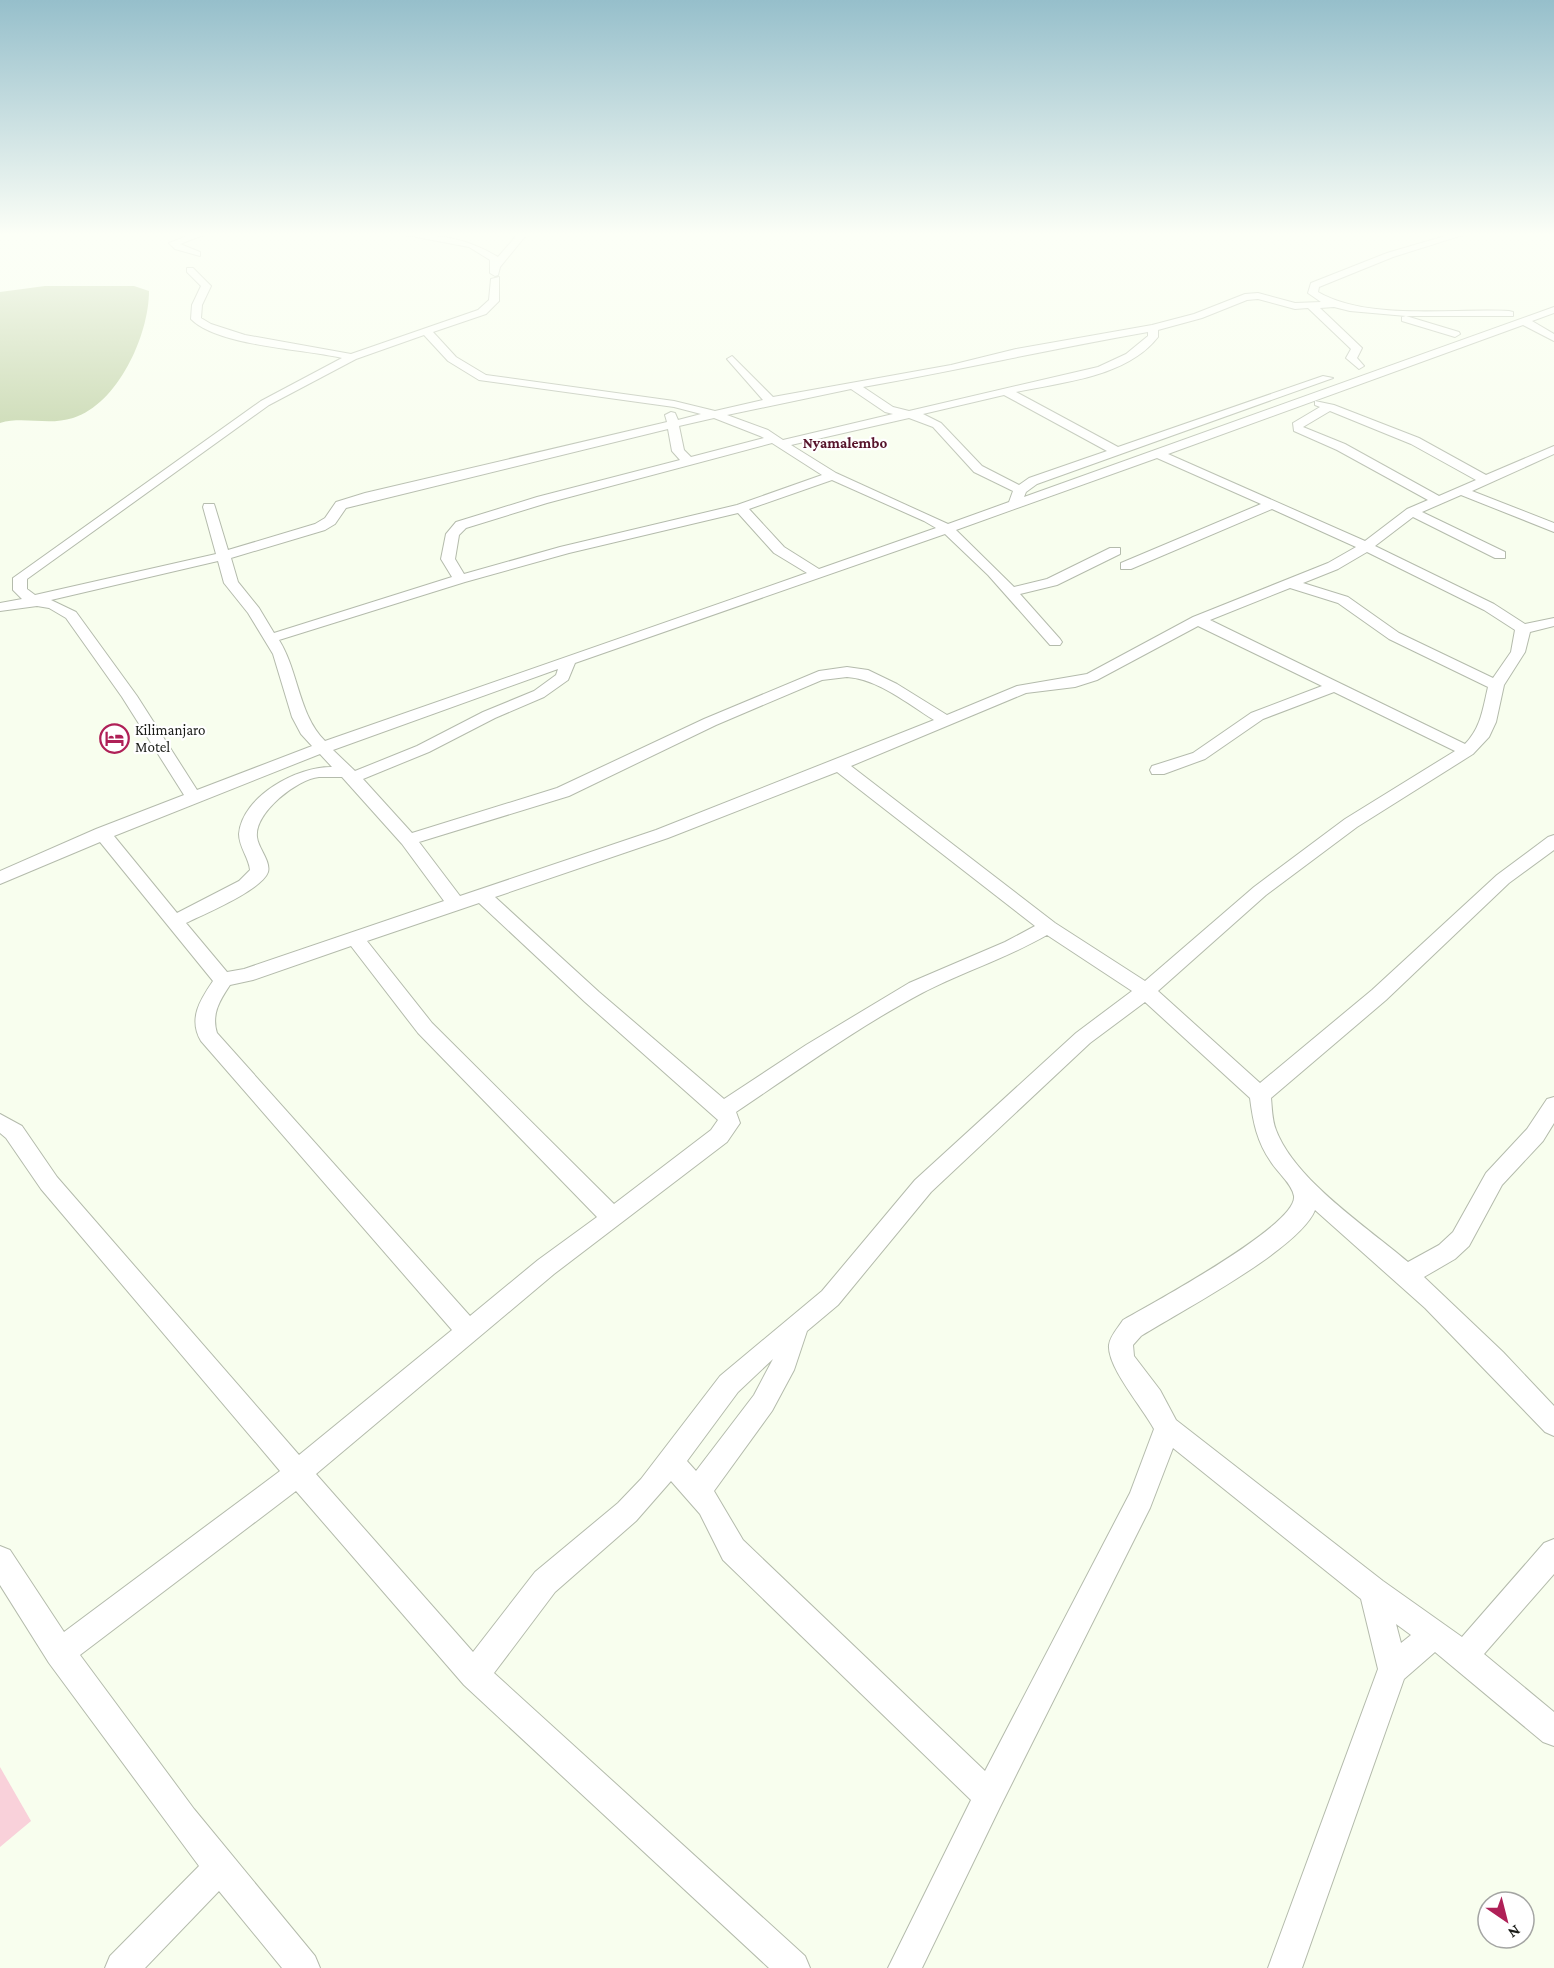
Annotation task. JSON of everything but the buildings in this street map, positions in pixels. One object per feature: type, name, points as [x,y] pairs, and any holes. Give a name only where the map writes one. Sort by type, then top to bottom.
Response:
[{"type":"street","points":[[205,326],[232,335],[315,348],[352,357]]},
{"type":"street","points":[[193,796],[129,696],[78,623],[63,608],[32,600],[20,590],[20,578],[240,419],[352,357],[449,326]]},
{"type":"street","points":[[0,607],[223,556],[320,527],[330,521],[338,507],[352,501],[770,401],[1161,326]]},
{"type":"street","points":[[1015,504],[1020,490],[1044,477],[1365,364],[1351,358],[1357,348],[1345,341],[1333,326]]},
{"type":"street","points":[[1431,326],[1455,334]]},
{"type":"street","points":[[1391,355],[1477,326]]},
{"type":"street","points":[[0,878],[193,796],[320,748],[946,529],[1511,326]]},
{"type":"street","points":[[1533,326],[1554,338]]},
{"type":"street","points":[[460,579],[448,559],[453,534],[461,525],[542,500],[778,441],[1006,392],[1113,365],[1151,340],[1153,328]]},
{"type":"street","points":[[428,333],[452,359],[483,378],[660,401],[717,415],[778,441],[832,476],[929,518],[946,529],[1011,592],[1055,642]]},
{"type":"street","points":[[732,359],[770,401]]},
{"type":"street","points":[[852,385],[880,405],[937,425],[973,465],[1020,490]]},
{"type":"street","points":[[1006,392],[1118,452]]},
{"type":"street","points":[[1308,399],[1415,441],[1484,479]]},
{"type":"street","points":[[660,401],[670,412],[678,451],[690,463]]},
{"type":"street","points":[[1330,407],[1303,420],[1297,425],[1298,429],[1341,447],[1366,463],[1437,500]]},
{"type":"street","points":[[102,833],[218,975],[224,979],[246,975],[662,834],[839,765],[1022,689],[1085,680],[1198,620],[1333,566],[1367,546],[1390,526],[1412,512],[1554,450]]},
{"type":"street","points":[[1156,453],[1367,546],[1489,607],[1523,629],[1554,622]]},
{"type":"street","points":[[272,638],[460,579],[581,546],[741,508],[832,476]]},
{"type":"street","points":[[1459,490],[1554,528]]},
{"type":"street","points":[[1126,566],[1272,504]]},
{"type":"street","points":[[210,507],[231,583],[272,638],[288,675],[303,725],[320,748],[349,775],[408,840],[456,904]]},
{"type":"street","points":[[741,508],[779,549],[818,574]]},
{"type":"street","points":[[1412,512],[1500,555]]},
{"type":"street","points":[[1011,592],[1052,582],[1115,550]]},
{"type":"street","points":[[1291,584],[1343,600],[1394,636],[1496,685]]},
{"type":"street","points":[[1198,620],[1467,751]]},
{"type":"street","points":[[474,1675],[545,1582],[627,1512],[670,1461],[729,1384],[830,1298],[923,1186],[1083,1038],[1146,991],[1220,924],[1351,823],[1467,751],[1481,737],[1488,722],[1496,685],[1518,652],[1523,629]]},
{"type":"street","points":[[174,922],[245,885],[259,872],[259,864],[248,841],[249,830],[262,807],[291,780],[308,773],[349,775],[423,749],[489,715],[539,694],[563,677],[568,669],[568,662]]},
{"type":"street","points":[[408,840],[563,792],[710,722],[819,676],[863,673],[892,687],[946,721]]},
{"type":"street","points":[[1158,770],[1199,756],[1257,716],[1305,700],[1334,687]]},
{"type":"street","points":[[839,765],[1048,927],[1146,991],[1260,1095],[1264,1128],[1278,1155],[1303,1187],[1408,1274],[1503,1367],[1554,1424]]},
{"type":"street","points":[[1260,1095],[1385,990],[1503,879],[1554,841]]},
{"type":"street","points":[[59,1653],[297,1474],[611,1216],[681,1168],[718,1136],[729,1123],[729,1118],[723,1110],[592,997],[482,896]]},
{"type":"street","points":[[723,1110],[813,1050],[916,988],[1002,952],[1048,927]]},
{"type":"street","points":[[355,938],[425,1028],[611,1216]]},
{"type":"street","points":[[224,979],[206,1006],[203,1020],[208,1036],[469,1332]]},
{"type":"street","points":[[1408,1274],[1447,1252],[1461,1239],[1494,1179],[1535,1135],[1554,1105]]},
{"type":"street","points":[[0,1122],[14,1132],[49,1183],[297,1474],[474,1675],[793,1968]]},
{"type":"street","points":[[1303,1187],[1306,1199],[1303,1212],[1290,1227],[1240,1263],[1126,1334],[1120,1351],[1122,1359],[1151,1398],[1167,1428],[1373,1591],[1464,1656],[1554,1731]]},
{"type":"street","points":[[696,1493],[763,1403],[782,1370],[798,1323]]},
{"type":"street","points":[[915,1964],[989,1796],[1141,1499],[1167,1428]]},
{"type":"street","points":[[670,1461],[709,1505],[733,1550],[989,1796]]},
{"type":"street","points":[[1464,1656],[1554,1553]]},
{"type":"street","points":[[0,1560],[59,1653],[218,1869],[303,1968]]},
{"type":"street","points":[[1373,1591],[1393,1669]]},
{"type":"street","points":[[1285,1968],[1393,1669],[1434,1634]]},
{"type":"street","points":[[122,1968],[218,1869]]},
{"type":"shaded area","points":[[0,326],[143,326],[128,366],[104,398],[89,410],[64,420],[18,420],[0,423]]},
{"type":"shaded area","points":[[0,1767],[31,1821],[0,1847]]},
{"type":"place","name":"Kilimanjaro Motel","points":[[114,739]]},
{"type":"district","name":"Nyamalembo","points":[[845,443]]}]
